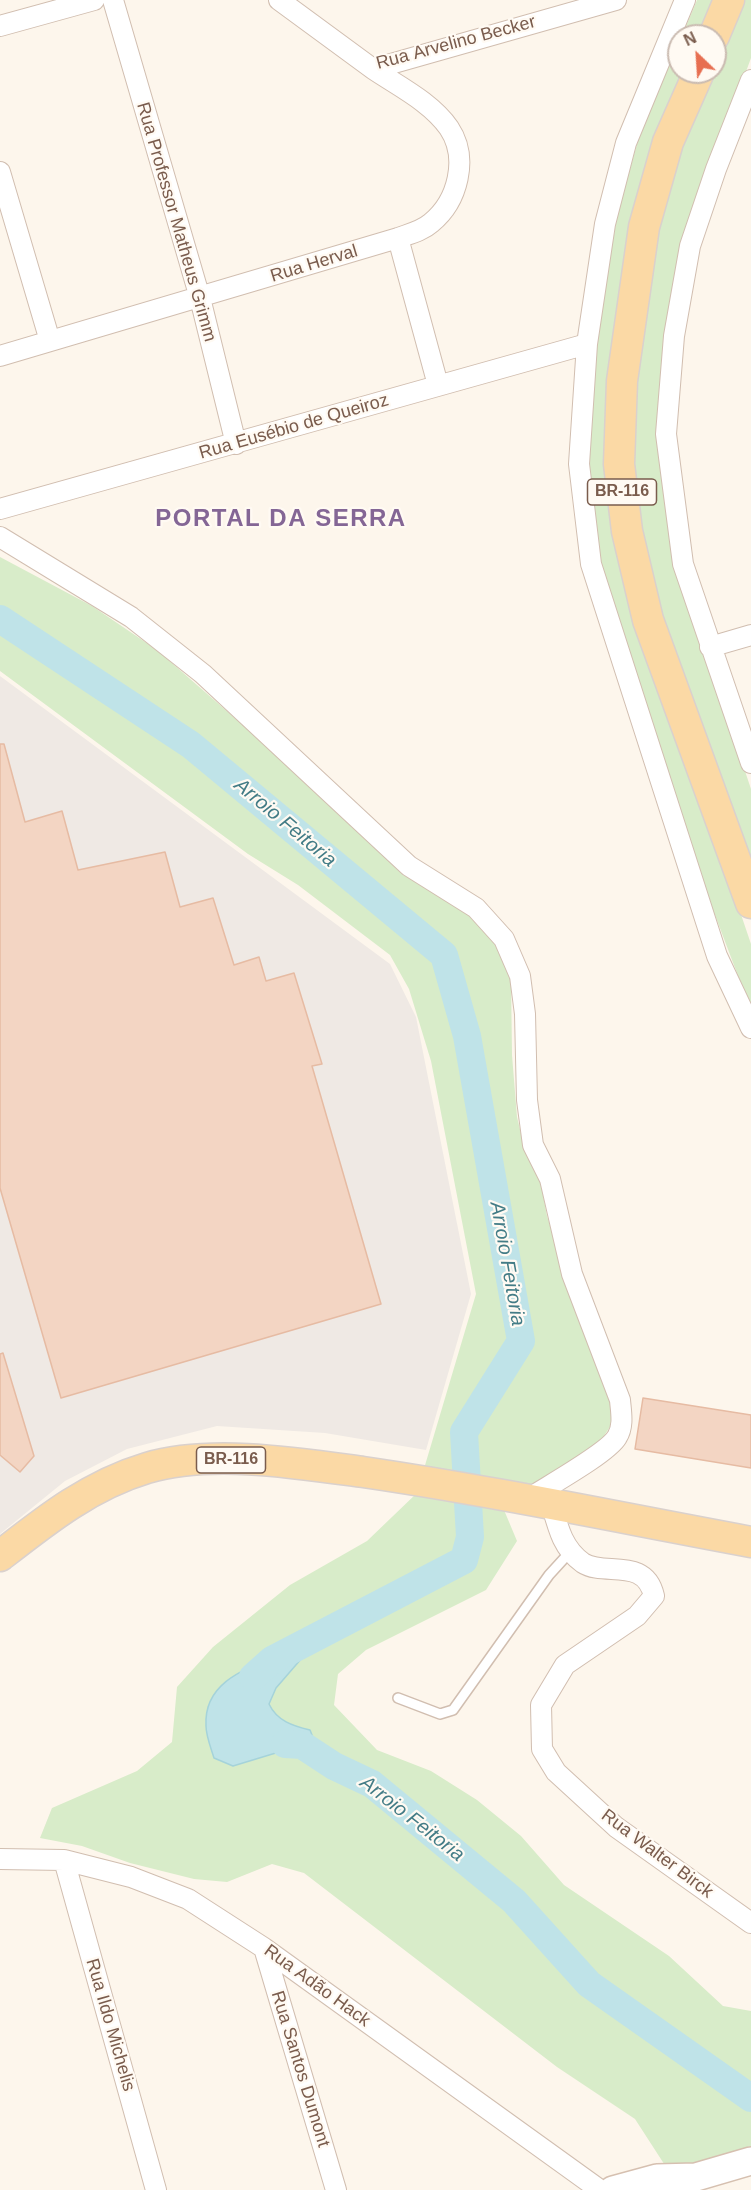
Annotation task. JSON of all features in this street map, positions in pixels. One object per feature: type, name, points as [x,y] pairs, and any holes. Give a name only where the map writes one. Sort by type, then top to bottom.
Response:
[{"type":"main road","points":[[719,24],[729,0]]},
{"type":"main road","name":"BR-116","points":[[694,84],[668,142],[644,227],[622,381],[619,464],[627,531],[648,620],[751,903]]},
{"type":"main road","name":"BR-116","points":[[0,1556],[50,1515],[108,1482],[148,1467],[192,1460],[283,1461],[422,1481],[751,1542]]},
{"type":"main road","name":"BR-116","points":[[0,1576],[50,1515]]},
{"type":"main road","points":[[613,2190],[657,2178],[696,2177],[740,2169]]},
{"type":"main road","points":[[691,2190],[740,2169]]},
{"type":"street","points":[[0,26],[94,0]]},
{"type":"street","name":"Rua Professor Matheus Grimm","points":[[113,0],[200,298],[236,444]]},
{"type":"street","name":"Rua Arvelino Becker","points":[[279,0],[373,69],[616,0]]},
{"type":"street","points":[[686,0],[626,142],[605,224],[587,344],[579,464],[591,564],[717,956],[751,1028]]},
{"type":"street","name":"Rua Herval","points":[[0,356],[398,238],[429,225],[447,206],[458,178],[454,137],[440,118],[411,94],[373,69]]},
{"type":"street","points":[[751,80],[716,169],[690,246],[674,336],[666,434],[683,564],[751,763]]},
{"type":"street","points":[[0,172],[50,342]]},
{"type":"street","points":[[398,238],[438,385]]},
{"type":"street","name":"Rua Eusébio de Queiroz","points":[[0,509],[587,344]]},
{"type":"street","points":[[0,537],[130,617],[203,674],[409,866],[476,908],[504,939],[520,976],[525,1014],[527,1100],[533,1145],[550,1179],[572,1274],[620,1400],[622,1421],[617,1438],[533,1500],[559,1532],[570,1552]]},
{"type":"street","points":[[710,647],[751,635]]},
{"type":"street","name":"Rua Walter Birck","points":[[570,1552],[585,1564],[616,1568],[637,1574],[651,1584],[654,1596],[637,1616],[565,1665],[542,1705],[542,1749],[556,1772],[616,1827],[751,1923]]},
{"type":"street","name":"Rua Adão Hack","points":[[0,1859],[64,1860],[131,1877],[188,1899],[264,1948],[600,2190]]},
{"type":"street","name":"Rua Ildo Michelis","points":[[64,1860],[156,2190]]},
{"type":"street","name":"Rua Santos Dumont","points":[[264,1948],[336,2190]]},
{"type":"lane","points":[[398,1698],[440,1714],[453,1710],[549,1575],[570,1552]]},
{"type":"shaded area","points":[[0,676],[390,964],[416,1017],[471,1294],[426,1450],[325,1433],[217,1426],[127,1449],[65,1481],[0,1534]]},
{"type":"green space","points":[[697,0],[720,0],[711,24],[687,24]]},
{"type":"green space","points":[[738,0],[751,0],[751,58],[682,246],[667,337],[678,571],[751,789],[751,884],[654,616],[632,498],[632,374],[646,275],[684,131],[703,84],[727,84],[727,26]]},
{"type":"green space","points":[[667,70],[667,84],[685,84],[662,139],[613,463],[689,761],[751,944],[751,1010],[696,865],[612,609],[598,550],[589,466],[597,337],[618,211],[641,130]]},
{"type":"green space","points":[[0,557],[92,606],[157,650],[285,762],[403,875],[429,887],[467,913],[497,944],[511,979],[512,1055],[517,1117],[526,1154],[540,1179],[547,1216],[569,1283],[607,1383],[613,1422],[600,1442],[567,1465],[522,1490],[423,1472],[476,1294],[431,1061],[409,989],[390,955],[298,885],[248,854],[0,671]]},
{"type":"green space","points":[[418,1492],[504,1510],[517,1541],[486,1590],[366,1650],[338,1674],[334,1705],[377,1750],[431,1771],[477,1800],[521,1836],[564,1885],[669,1956],[723,2006],[751,2011],[751,2146],[668,2170],[635,2119],[557,2067],[304,1873],[272,1864],[227,1882],[194,1879],[130,1863],[82,1846],[40,1838],[52,1808],[137,1771],[172,1742],[177,1687],[213,1647],[290,1585],[367,1541]]},
{"type":"water","points":[[298,1647],[308,1651],[276,1688],[269,1704],[281,1719],[310,1730],[320,1755],[302,1745],[233,1766],[214,1758],[206,1726],[208,1708],[214,1694],[237,1674]]},
{"type":"building","points":[[0,744],[4,744],[25,822],[62,811],[78,870],[165,852],[180,907],[213,898],[234,965],[259,957],[266,981],[294,973],[322,1064],[312,1066],[381,1304],[61,1398],[0,1188]]},
{"type":"building","points":[[3,1353],[34,1456],[20,1472],[0,1455],[0,1354]]},
{"type":"building","points":[[643,1398],[751,1415],[751,1468],[635,1449]]},
{"type":"waterway","name":"Arroio Feitoria","points":[[0,619],[191,745],[444,955],[467,1036],[521,1341],[464,1432],[470,1537],[464,1560],[272,1660],[253,1677]]},
{"type":"waterway","name":"Arroio Feitoria","points":[[285,1744],[302,1745],[334,1766],[372,1784],[514,1901],[589,1984],[751,2098]]},
{"type":"district","name":"PORTAL DA SERRA","points":[[281,519]]}]
